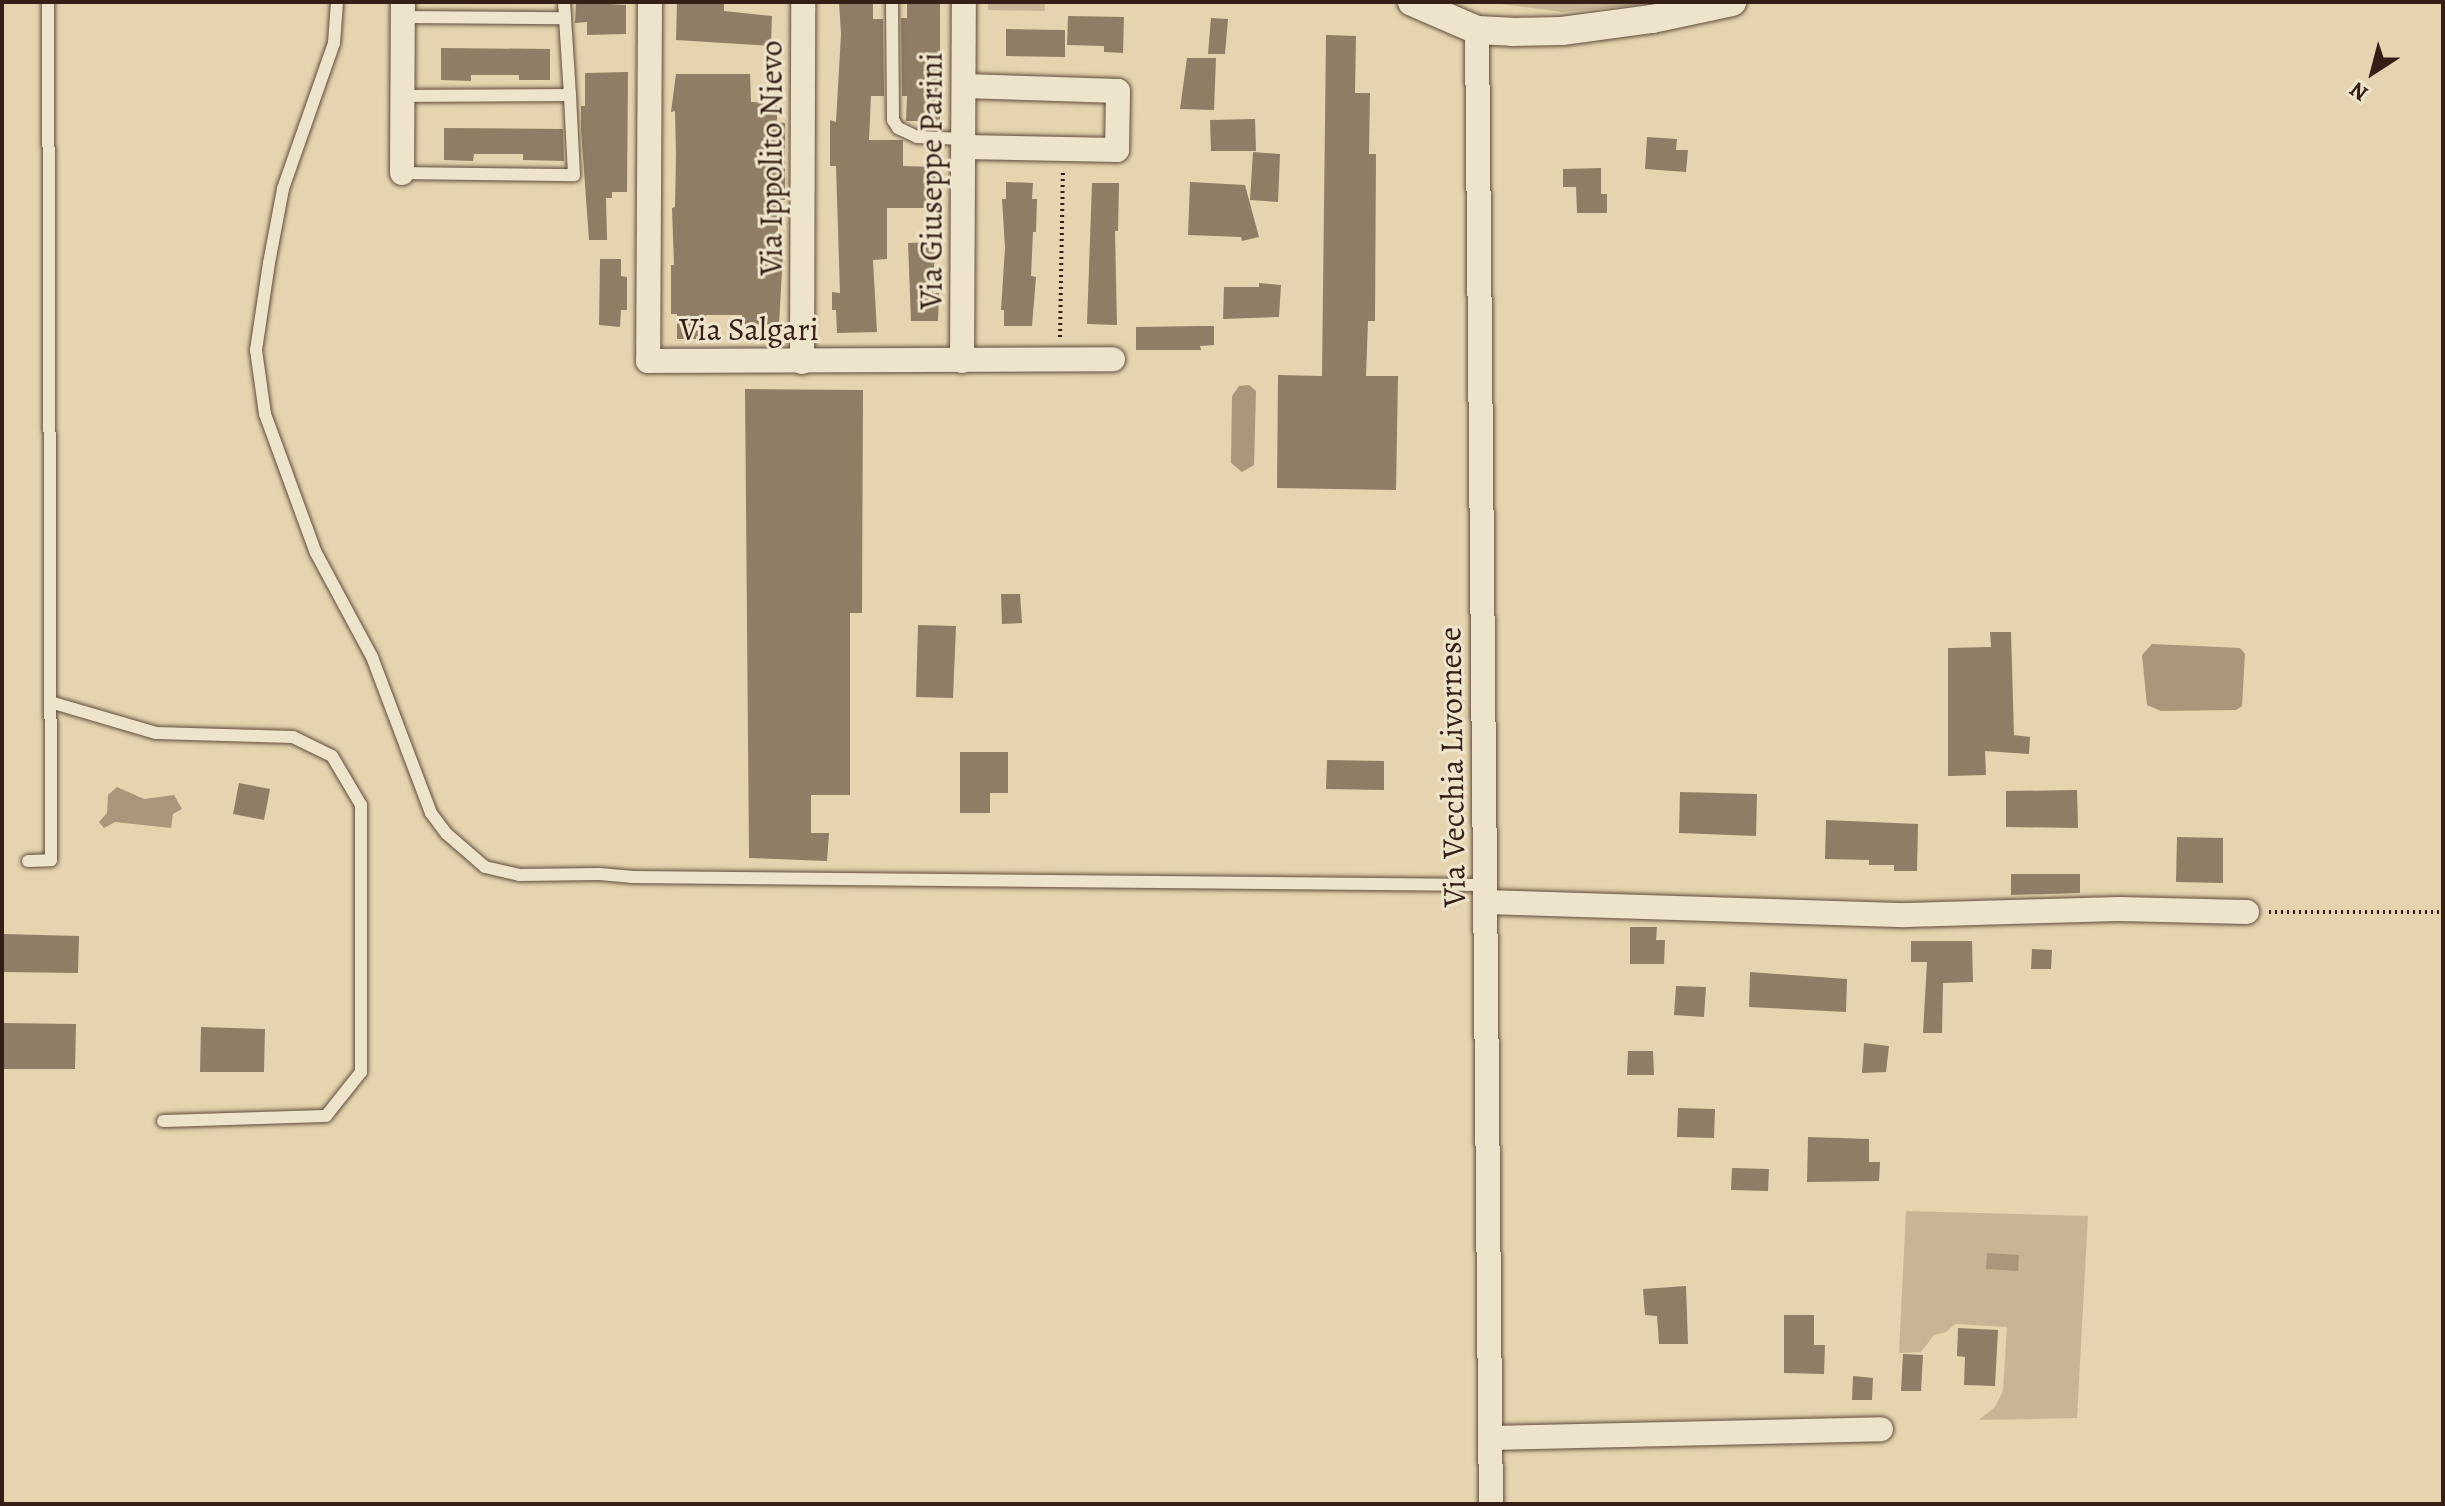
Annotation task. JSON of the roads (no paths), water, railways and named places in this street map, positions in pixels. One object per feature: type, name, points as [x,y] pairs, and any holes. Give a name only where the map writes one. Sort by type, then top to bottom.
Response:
[{"type":"street","name":"Via Salgari","points":[[650,2],[648,361],[1113,359]]},
{"type":"street","name":"Via Ippolito Nievo","points":[[802,362],[803,2]]},
{"type":"street","name":"Via Giuseppe Parini","points":[[962,361],[964,2]]},
{"type":"street","points":[[1412,2],[1477,30],[1562,31],[1652,19],[1732,2]]},
{"type":"street","points":[[402,173],[403,9]]},
{"type":"street","name":"Via Vecchia Livornese","points":[[1477,30],[1491,1504]]},
{"type":"street","points":[[964,86],[1118,91],[1117,150],[1063,150],[964,143]]},
{"type":"street","points":[[1485,893],[1906,915],[2119,909],[2247,912]]},
{"type":"street","points":[[1491,1438],[1881,1429]]},
{"type":"lane","points":[[28,861],[51,860],[48,2]]},
{"type":"lane","points":[[337,2],[334,43],[283,189],[269,263],[256,350],[265,414],[316,553],[372,657],[431,813],[447,834],[485,867],[519,875],[599,874],[1485,893]]},
{"type":"lane","points":[[402,173],[574,175],[564,2]]},
{"type":"lane","points":[[892,2],[893,120],[898,128],[917,137],[964,143]]},
{"type":"lane","points":[[403,9],[565,18]]},
{"type":"lane","points":[[402,96],[570,95]]},
{"type":"lane","points":[[50,702],[156,733],[293,737],[332,756],[361,805],[361,1072],[326,1116],[163,1121]]}]
